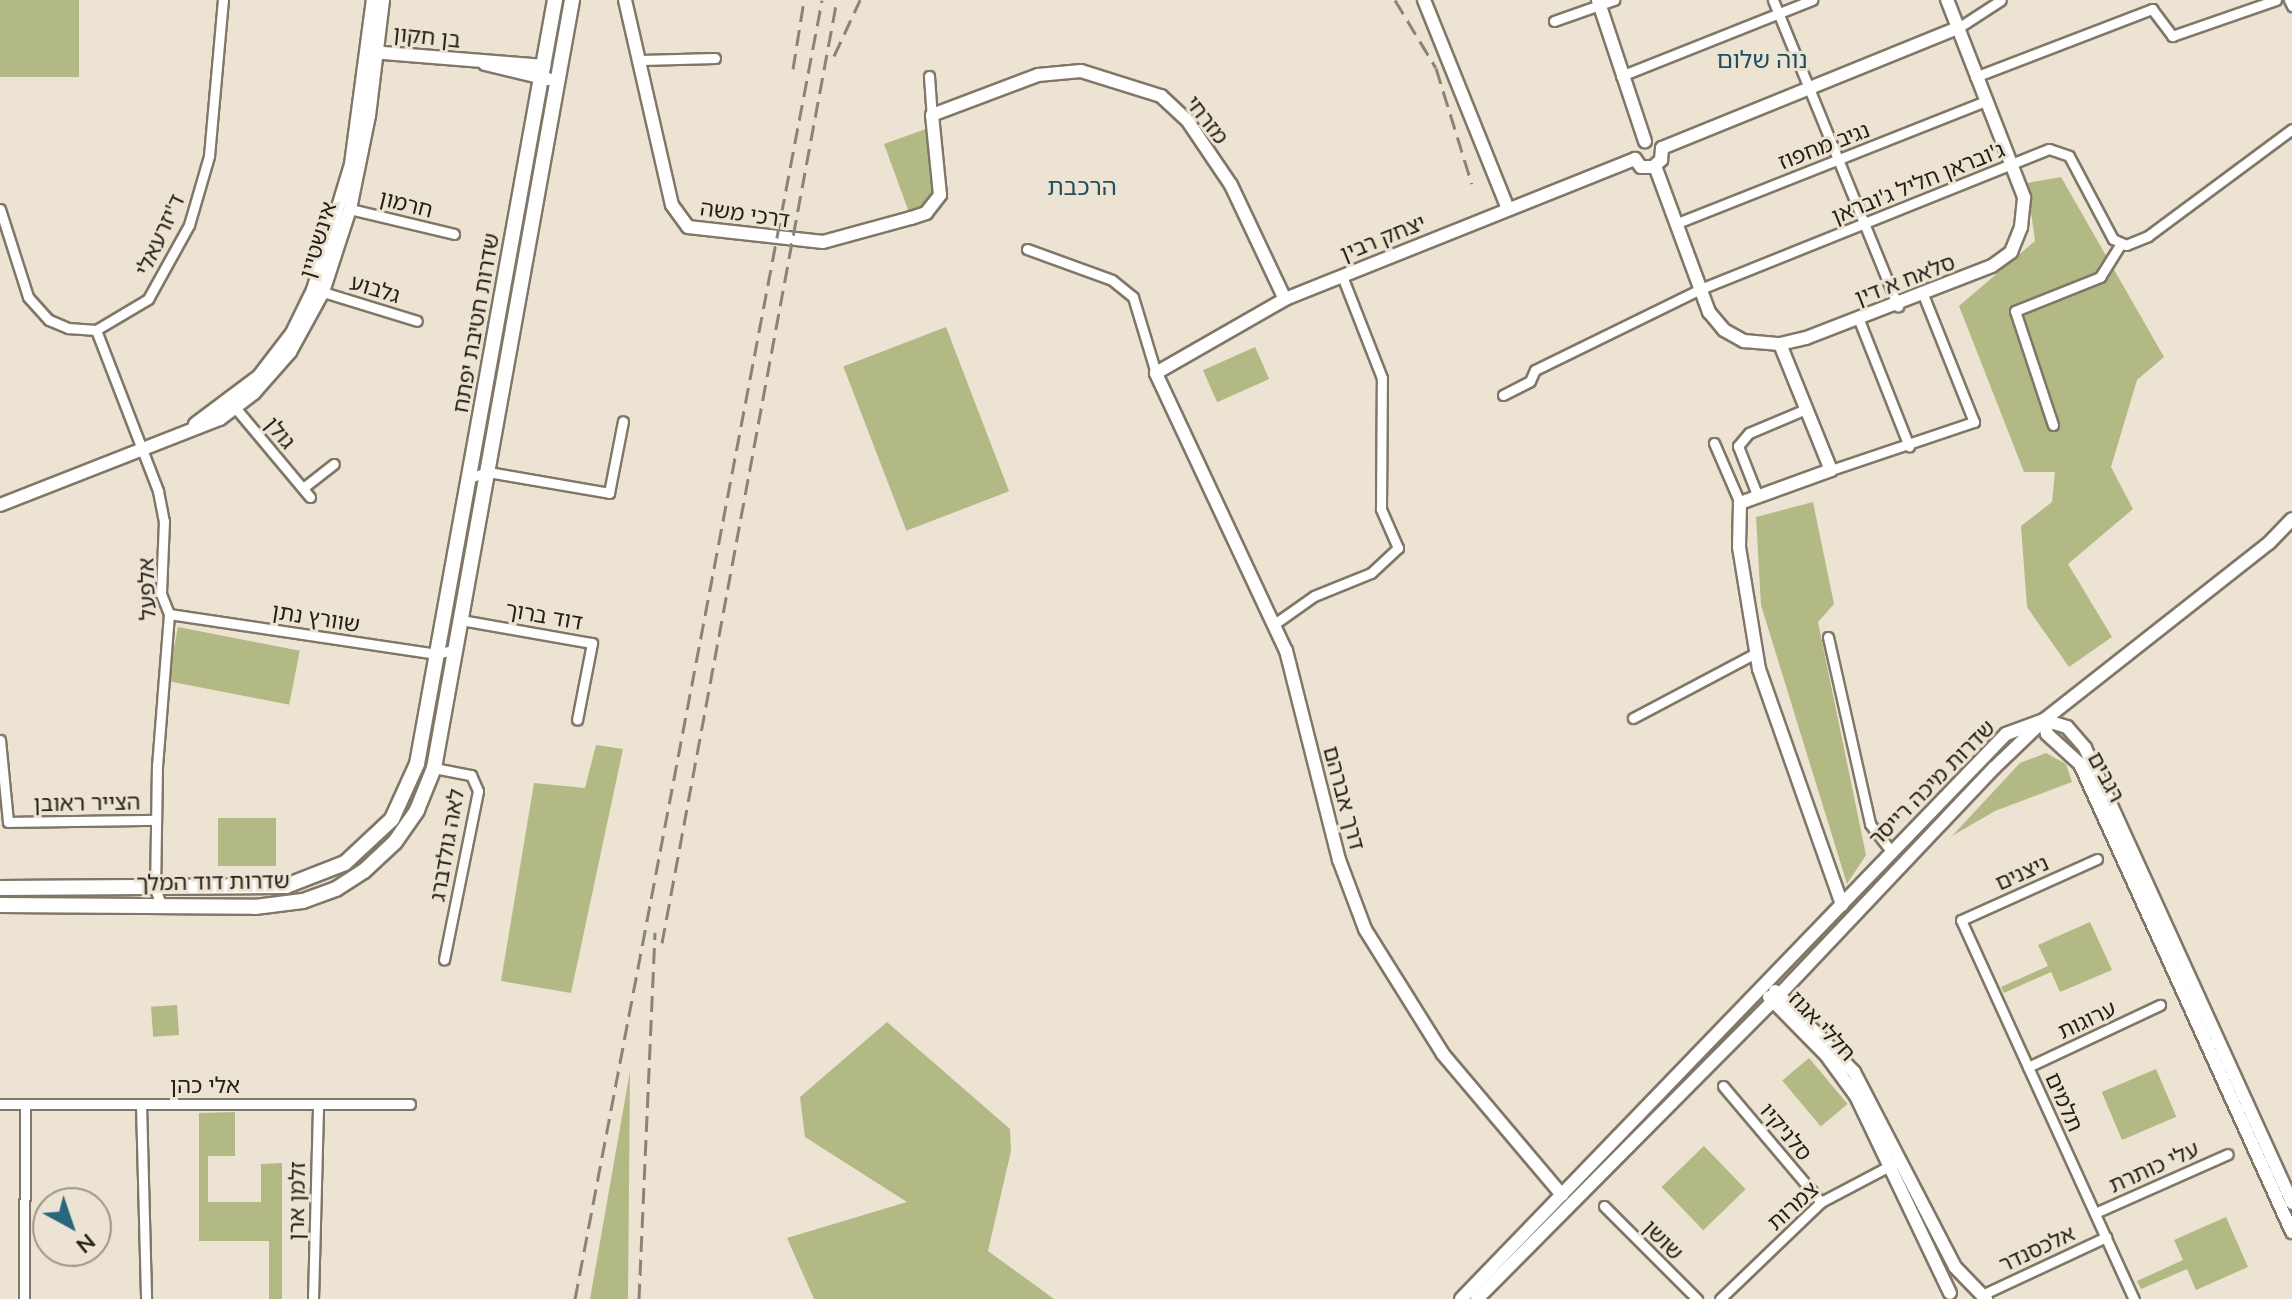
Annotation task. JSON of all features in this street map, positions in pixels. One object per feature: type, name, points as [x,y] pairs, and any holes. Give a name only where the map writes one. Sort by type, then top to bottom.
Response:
[{"type":"main road","name":"שדרות חטיבת יפתח","points":[[437,654],[555,0]]},
{"type":"main road","name":"שדרות חטיבת יפתח","points":[[456,649],[572,0]]},
{"type":"main road","name":"שדרות דוד המלך","points":[[0,905],[271,906],[336,889],[395,842],[417,810],[434,768],[456,649]]},
{"type":"main road","name":"שדרות דוד המלך","points":[[0,888],[286,886],[326,874],[362,850],[392,819],[411,782],[437,654]]},
{"type":"street","name":"ד'יזרעאלי","points":[[96,330],[148,299],[189,225],[214,126],[223,0]]},
{"type":"street","name":"אינשטיין","points":[[0,505],[142,452],[186,431],[233,404],[290,352],[323,292],[350,209],[373,52],[373,0]]},
{"type":"street","name":"אינשטיין","points":[[233,404],[274,359],[313,290],[348,176],[383,0]]},
{"type":"street","name":"דרכי משה","points":[[625,0],[672,205],[682,222],[698,230],[833,242],[926,213],[941,186],[932,115]]},
{"type":"street","points":[[1424,0],[1508,209]]},
{"type":"street","points":[[1554,21],[1598,3],[1614,0]]},
{"type":"street","points":[[1773,0],[1861,225],[1898,306]]},
{"type":"street","points":[[1621,76],[1812,0]]},
{"type":"street","name":"סלאח א דין","points":[[1655,166],[1698,290],[1724,330],[1744,341],[1780,344],[1859,320],[1924,297],[2011,252],[2021,227],[2024,197],[1947,0]]},
{"type":"street","points":[[1598,3],[1645,141],[1662,148],[1958,28],[2001,0]]},
{"type":"street","points":[[1975,77],[2152,9],[2172,36],[2276,0]]},
{"type":"street","points":[[2289,0],[2292,6]]},
{"type":"street","name":"בן חקון","points":[[373,52],[482,63],[559,75]]},
{"type":"street","points":[[641,60],[715,58]]},
{"type":"street","name":"מזרחי","points":[[932,115],[1038,75],[1081,71],[1161,96],[1187,120],[1231,185],[1285,299]]},
{"type":"street","points":[[929,76],[932,115]]},
{"type":"street","name":"נגיב מחפוז","points":[[1675,224],[1986,101]]},
{"type":"street","points":[[2053,425],[2015,311],[2100,277],[2121,243],[2148,236],[2292,129]]},
{"type":"street","points":[[1645,141],[1636,147],[1635,159],[1643,167],[1655,166],[1662,148]]},
{"type":"street","name":"ג'ובראן חליל ג'ובראן","points":[[1503,395],[1530,381],[1535,370],[1698,290],[2059,149],[2069,156],[2113,239],[2121,243]]},
{"type":"street","name":"יצחק רבין","points":[[1156,373],[1285,299],[1635,159]]},
{"type":"street","points":[[0,209],[33,306],[57,324],[96,330]]},
{"type":"street","name":"חרמון","points":[[350,209],[454,234]]},
{"type":"street","points":[[1027,249],[1112,280],[1133,297],[1156,373]]},
{"type":"street","points":[[1273,625],[1314,596],[1371,573],[1398,548],[1381,509],[1382,378],[1342,276]]},
{"type":"street","name":"גלבוע","points":[[323,292],[417,321]]},
{"type":"street","points":[[1740,503],[1974,422],[1924,297]]},
{"type":"street","points":[[1859,320],[1909,446]]},
{"type":"street","name":"אלפעל","points":[[96,330],[163,506],[161,594],[169,614],[156,820],[155,889],[162,906]]},
{"type":"street","points":[[1780,344],[1831,470]]},
{"type":"street","name":"דרך אברהם","points":[[1156,373],[1286,651],[1339,860],[1365,929],[1443,1054],[1562,1195]]},
{"type":"street","name":"גולן","points":[[233,404],[310,497]]},
{"type":"street","points":[[1758,497],[1738,446],[1749,433],[1806,409]]},
{"type":"street","points":[[469,478],[488,472],[609,493],[623,421]]},
{"type":"street","points":[[1714,443],[1740,503],[1739,547],[1756,653],[1788,759],[1842,905]]},
{"type":"street","points":[[303,488],[334,464]]},
{"type":"street","name":"אינשטיין","points":[[0,496],[33,492]]},
{"type":"street","points":[[2044,720],[2269,543],[2292,519]]},
{"type":"street","name":"שוורץ נתן","points":[[169,614],[437,654],[456,649]]},
{"type":"street","name":"דוד ברוך","points":[[461,620],[592,643],[577,720]]},
{"type":"street","points":[[1828,637],[1870,824],[1892,852]]},
{"type":"street","points":[[1633,718],[1756,653]]},
{"type":"street","name":"רגבים","points":[[2044,720],[2054,741],[2076,758],[2087,778],[2292,1232]]},
{"type":"street","name":"רגבים","points":[[2044,720],[2067,727],[2085,748],[2292,1203]]},
{"type":"street","name":"שדרות מיכה רייסר","points":[[1477,1299],[1776,998],[2044,720]]},
{"type":"street","name":"שדרות מיכה רייסר","points":[[1461,1299],[2006,734],[2044,720]]},
{"type":"street","name":"הצייר ראובן","points":[[0,740],[8,822],[156,820]]},
{"type":"street","points":[[2014,748],[2054,741]]},
{"type":"street","name":"לאה גולדברג","points":[[434,768],[471,775],[478,791],[444,960]]},
{"type":"street","name":"ניצנים","points":[[1961,920],[2097,859]]},
{"type":"street","name":"תלמים","points":[[1961,920],[2134,1299]]},
{"type":"street","name":"חללי אגוז","points":[[1765,987],[1837,1069],[1898,1162],[1955,1267],[1985,1296]]},
{"type":"street","name":"ערוגות","points":[[2028,1067],[2160,1005]]},
{"type":"street","name":"סלניקיו","points":[[1723,1086],[1821,1202]]},
{"type":"street","name":"אלי כהן","points":[[0,1104],[410,1104]]},
{"type":"street","points":[[24,1299],[25,1104]]},
{"type":"street","points":[[141,1104],[146,1299]]},
{"type":"street","name":"זלמן ארן","points":[[313,1299],[318,1104]]},
{"type":"street","name":"עלי כותרת","points":[[2095,1213],[2228,1154]]},
{"type":"street","name":"חללי אגוז","points":[[1898,1162],[1948,1296]]},
{"type":"street","name":"צמרות","points":[[1720,1299],[1821,1202],[1898,1162]]},
{"type":"street","name":"שושן","points":[[1604,1206],[1697,1299]]},
{"type":"street","name":"אלכסנדר","points":[[1985,1296],[2106,1237]]},
{"type":"street","points":[[1948,1296],[1972,1284]]},
{"type":"green space","points":[[0,0],[79,0],[79,77],[0,77]]},
{"type":"green space","points":[[934,126],[940,195],[911,218],[884,144]]},
{"type":"green space","points":[[2061,177],[2164,357],[2137,380],[2111,467],[2133,509],[2068,564],[2112,637],[2069,667],[2027,607],[2021,526],[2052,502],[2055,472],[2024,472],[1959,306],[2035,241],[2027,183]]},
{"type":"green space","points":[[946,327],[1009,491],[906,531],[843,366]]},
{"type":"green space","points":[[1255,347],[1269,379],[1217,402],[1203,370]]},
{"type":"green space","points":[[1813,502],[1834,604],[1818,622],[1866,855],[1847,884],[1761,605],[1756,517]]},
{"type":"green space","points":[[178,627],[300,651],[289,705],[168,681]]},
{"type":"green space","points":[[596,745],[623,749],[571,993],[501,981],[534,783],[585,788]]},
{"type":"green space","points":[[2046,753],[2066,764],[2072,782],[1995,811],[1952,836],[2020,763]]},
{"type":"green space","points":[[218,818],[276,818],[276,866],[218,866]]},
{"type":"green space","points":[[2090,922],[2112,970],[2060,992],[2051,972],[2004,993],[2001,987],[2048,966],[2038,945]]},
{"type":"green space","points":[[177,1005],[179,1035],[153,1037],[151,1007]]},
{"type":"green space","points":[[887,1022],[1010,1129],[1011,1151],[988,1251],[1054,1299],[814,1299],[787,1238],[907,1202],[805,1137],[800,1097]]},
{"type":"green space","points":[[1809,1058],[1848,1104],[1821,1126],[1782,1080]]},
{"type":"green space","points":[[2156,1069],[2176,1117],[2122,1140],[2102,1092]]},
{"type":"green space","points":[[630,1071],[628,1299],[590,1299]]},
{"type":"green space","points":[[235,1112],[235,1156],[208,1156],[208,1202],[261,1202],[261,1164],[282,1163],[282,1299],[269,1299],[269,1241],[199,1241],[199,1113]]},
{"type":"green space","points":[[1704,1146],[1746,1189],[1703,1230],[1662,1187]]},
{"type":"green space","points":[[2226,1217],[2248,1267],[2196,1290],[2187,1269],[2141,1289],[2137,1281],[2183,1260],[2174,1240]]},
{"type":"railway","points":[[793,69],[804,0]]},
{"type":"railway","points":[[575,1299],[822,0]]},
{"type":"railway","points":[[662,943],[837,0]]},
{"type":"railway","points":[[834,56],[860,0]]},
{"type":"railway","points":[[1395,0],[1436,68],[1472,184]]},
{"type":"railway","points":[[639,1299],[655,932]]},
{"type":"district","name":"נוה שלום","points":[[1762,60]]},
{"type":"district","name":"הרכבת","points":[[1082,187]]}]
